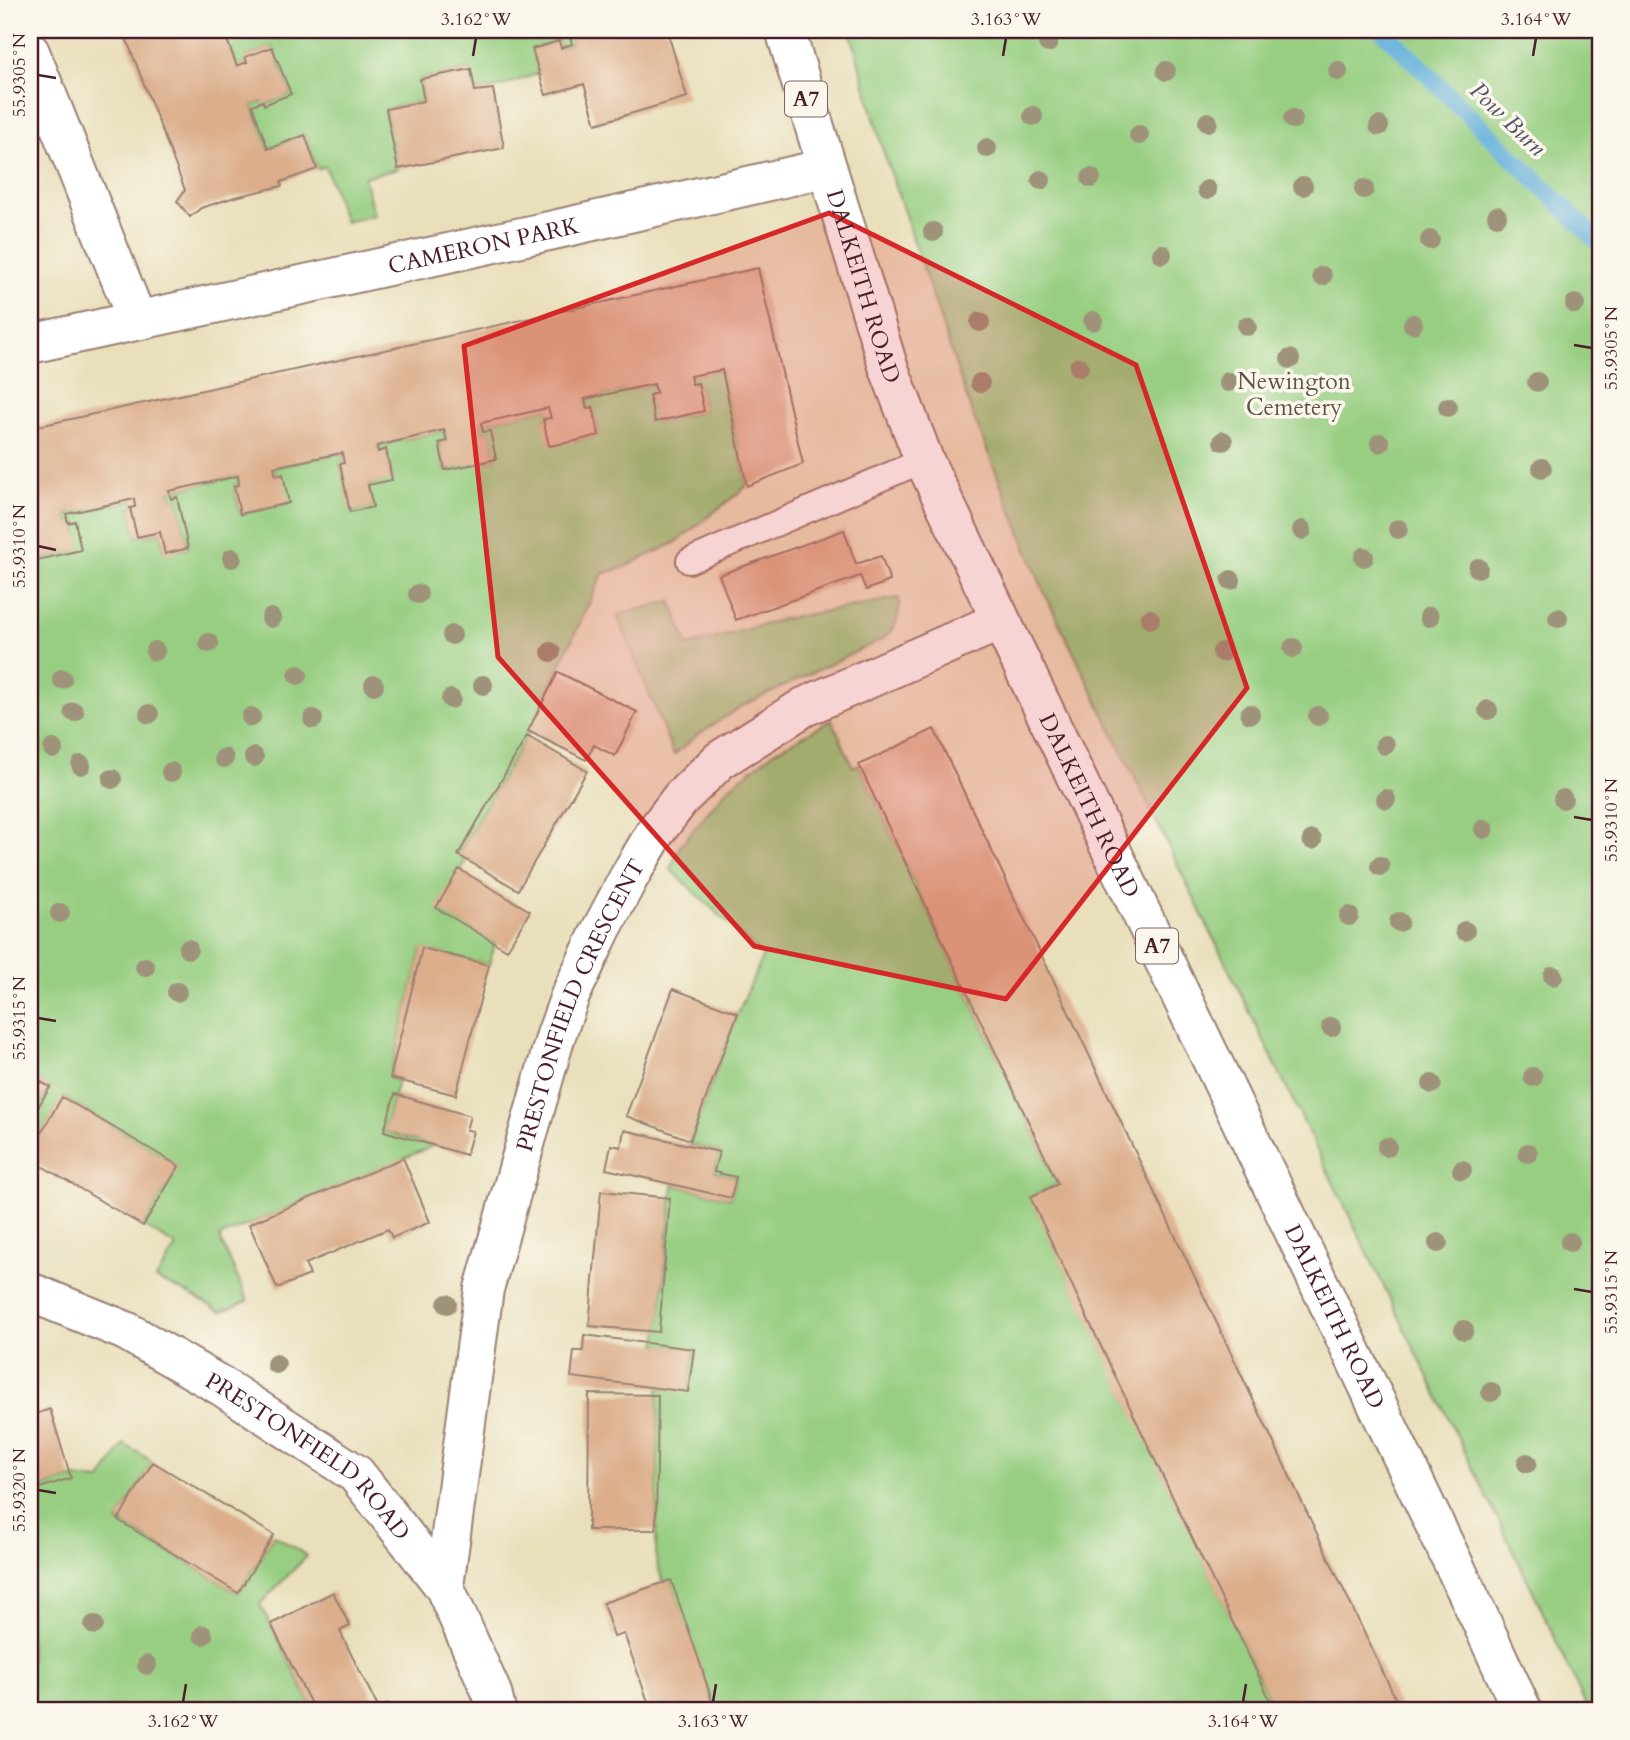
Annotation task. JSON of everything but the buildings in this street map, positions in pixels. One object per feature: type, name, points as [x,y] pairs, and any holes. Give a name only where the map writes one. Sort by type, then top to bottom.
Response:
[{"type":"street","name":"DALKEITH ROAD","points":[[785,30],[888,366],[924,460],[1522,1710]]},
{"type":"street","points":[[30,51],[137,320]]},
{"type":"street","name":"CAMERON PARK","points":[[30,344],[827,168]]},
{"type":"street","name":"PRESTONFIELD CRESCENT","points":[[444,1586],[484,1289],[556,1035],[575,985],[628,877],[681,797],[720,760],[804,707],[1000,621]]},
{"type":"street","name":"PRESTONFIELD ROAD","points":[[30,1292],[126,1331],[223,1387],[356,1474],[444,1586],[492,1693],[496,1710]]},
{"type":"lane","points":[[690,561],[924,460]]},
{"type":"highlighted area","points":[[829,213],[1136,365],[1247,688],[1006,999],[754,946],[498,657],[464,346]]},
{"type":"green space","points":[[223,30],[568,30],[572,44],[561,48],[558,41],[533,49],[539,73],[493,89],[475,91],[470,69],[420,79],[424,101],[386,109],[398,169],[364,177],[374,215],[345,222],[325,166],[317,169],[305,135],[268,149],[252,105],[263,101],[265,105],[291,94],[272,47],[246,57],[247,62],[237,66]]},
{"type":"green space","name":"Newington Cemetery","points":[[850,30],[1600,30],[1600,1710],[1588,1710],[1534,1593],[1045,594],[971,410],[883,150]]},
{"type":"green space","points":[[722,370],[747,486],[675,543],[620,569],[603,573],[527,736],[458,854],[466,860],[437,908],[495,942],[489,965],[422,949],[390,1078],[398,1081],[384,1131],[433,1146],[219,1237],[248,1301],[221,1312],[156,1279],[176,1246],[143,1226],[178,1166],[63,1097],[30,1152],[30,1121],[50,1088],[30,1076],[30,545],[33,561],[80,550],[75,521],[68,523],[66,514],[134,499],[135,507],[130,508],[137,537],[160,532],[165,553],[188,548],[177,498],[171,499],[169,491],[238,476],[239,485],[234,486],[240,514],[289,503],[274,467],[342,453],[344,463],[340,464],[351,512],[372,507],[368,485],[392,479],[386,450],[378,452],[377,446],[444,430],[447,441],[439,443],[445,470],[496,459],[490,431],[483,432],[481,423],[548,408],[551,418],[544,419],[575,441],[599,435],[593,408],[587,409],[585,399],[654,384],[656,393],[649,395],[656,422],[704,411],[698,384],[692,384],[690,376]]},
{"type":"green space","points":[[899,598],[897,621],[883,639],[742,706],[696,736],[674,755],[617,615],[671,601],[688,646],[783,619]]},
{"type":"green space","points":[[832,720],[853,767],[859,765],[1058,1184],[1031,1197],[1275,1710],[715,1710],[671,1581],[663,1583],[656,1559],[658,1388],[688,1391],[694,1350],[657,1345],[673,1185],[731,1198],[736,1177],[714,1172],[719,1152],[689,1144],[738,1013],[763,956],[670,869],[680,846],[727,789],[775,751]]},
{"type":"green space","points":[[124,1444],[153,1462],[118,1521],[238,1593],[274,1535],[307,1556],[260,1604],[314,1710],[30,1710],[30,1491],[71,1478],[101,1480]]},
{"type":"waterway","name":"Pow Burn","points":[[1382,30],[1600,243]]}]
